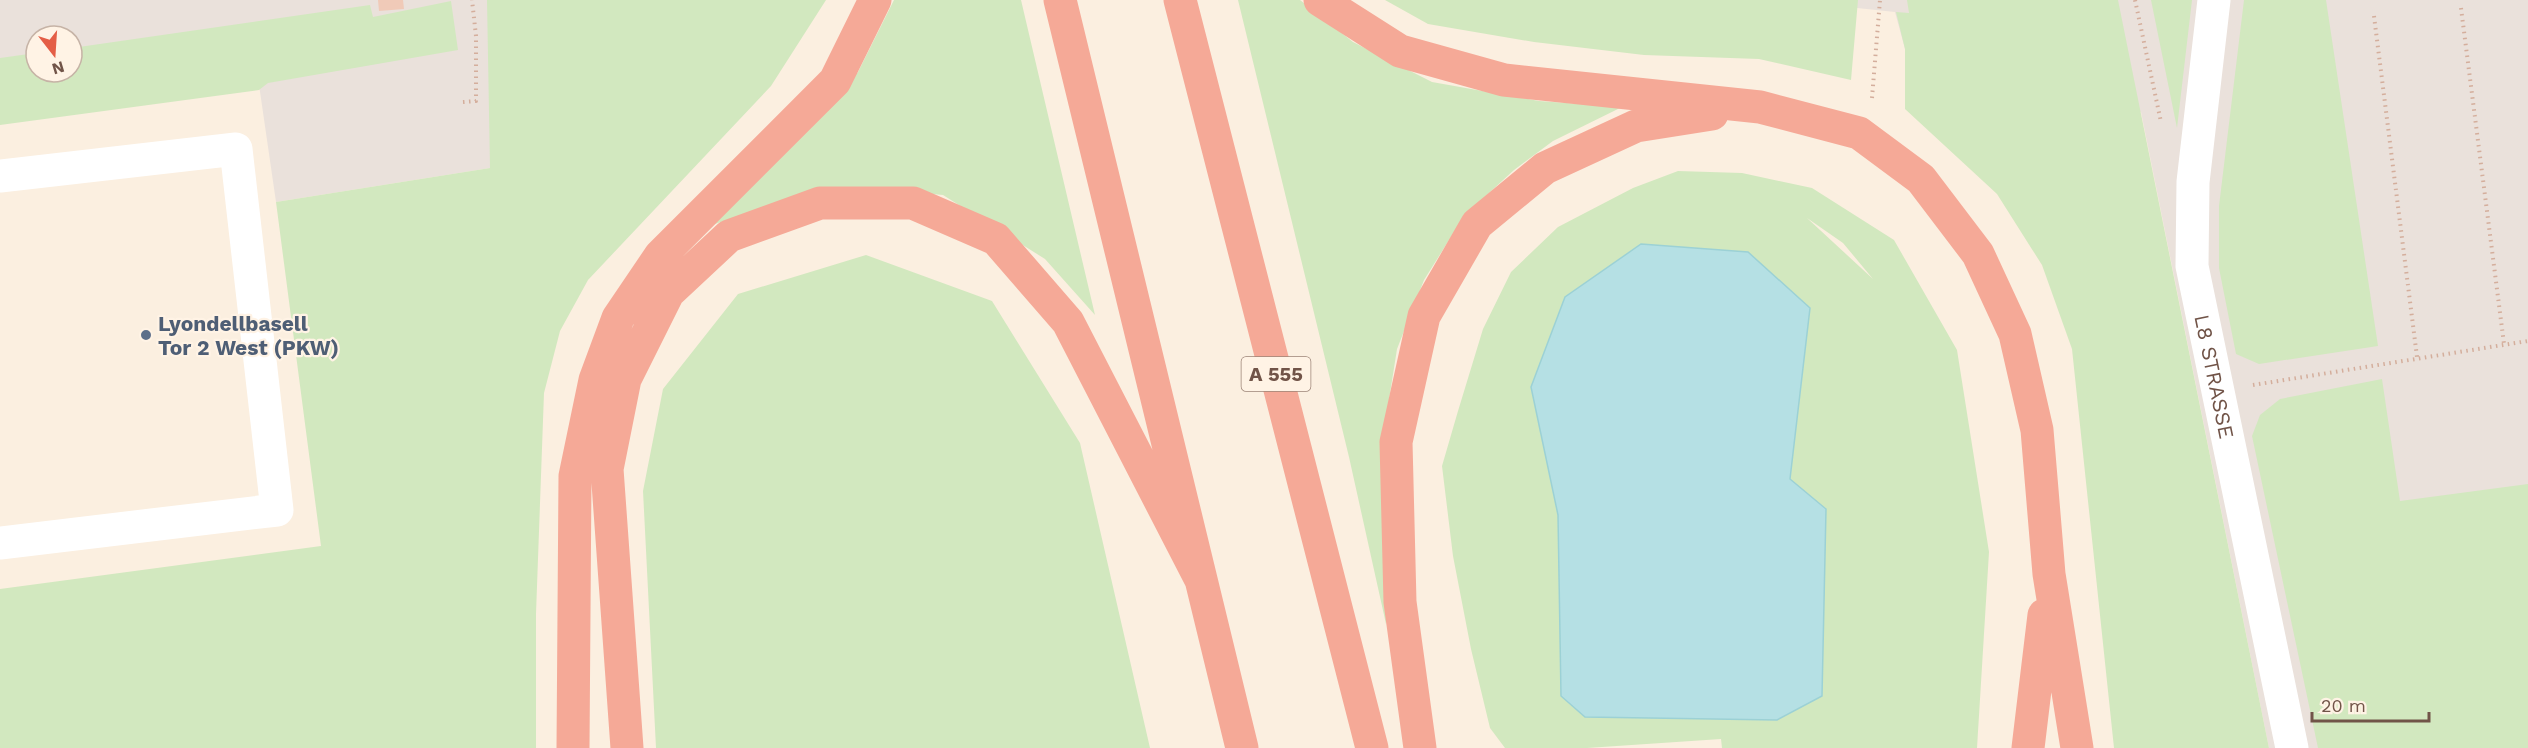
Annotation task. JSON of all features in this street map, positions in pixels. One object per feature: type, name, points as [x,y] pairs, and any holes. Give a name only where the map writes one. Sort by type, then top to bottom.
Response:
[{"type":"highway","points":[[573,748],[575,477],[595,380],[618,318],[660,256],[835,81],[874,0]]},
{"type":"highway","points":[[1060,0],[1242,748]]},
{"type":"highway","name":"A 555","points":[[1180,0],[1372,748]]},
{"type":"highway","points":[[1320,0],[1400,51],[1504,80],[1760,107],[1859,133],[1921,179],[1978,254],[2016,334],[2037,430],[2049,574],[2077,748]]},
{"type":"highway","points":[[1420,748],[1400,602],[1395,442],[1424,316],[1477,224],[1545,168],[1636,126],[1760,107]]},
{"type":"highway","points":[[627,748],[607,469],[625,379],[668,293],[729,237],[820,203],[913,203],[996,239],[1068,322],[1201,579]]},
{"type":"highway","points":[[2028,748],[2049,574]]},
{"type":"lane","name":"L8 STRASSE","points":[[2214,0],[2193,182],[2192,266],[2292,748]]},
{"type":"lane","points":[[0,176],[236,149],[277,510],[0,543]]},
{"type":"path","points":[[463,102],[476,101],[476,36],[472,0]]},
{"type":"path","points":[[1859,133],[1872,99],[1880,0]]},
{"type":"path","points":[[2461,8],[2504,344]]},
{"type":"path","points":[[2374,16],[2417,357]]},
{"type":"path","points":[[2217,392],[2417,357],[2528,341]]},
{"type":"shaded area","points":[[0,0],[568,0],[490,168],[276,202],[257,71],[0,108]]},
{"type":"shaded area","points":[[1832,0],[2528,0],[2528,748],[2269,748],[2141,112],[1905,49],[1895,12],[1857,8]]},
{"type":"green space","points":[[487,0],[826,0],[771,86],[588,280],[560,331],[544,393],[536,614],[536,748],[0,748],[0,589],[321,546],[276,202],[490,168]]},
{"type":"green space","points":[[894,0],[1021,0],[1095,315],[1045,259],[943,195],[880,189],[816,190],[712,225],[858,72]]},
{"type":"green space","points":[[1238,0],[1300,0],[1353,42],[1432,82],[1539,101],[1622,107],[1553,141],[1514,170],[1464,216],[1424,280],[1397,349],[1385,425],[1390,602],[1386,624],[1349,457]]},
{"type":"green space","points":[[1385,0],[1858,0],[1851,80],[1759,59],[1644,55],[1534,42],[1428,24]]},
{"type":"green space","points":[[1907,0],[2118,0],[2269,748],[2114,748],[2072,349],[2042,265],[1997,194],[1905,109],[1905,49],[1896,12],[1909,13]]},
{"type":"green space","points":[[2151,0],[2192,0],[2177,128]]},
{"type":"green space","points":[[2244,0],[2326,0],[2378,346],[2259,364],[2236,354],[2219,268],[2219,206]]},
{"type":"green space","points":[[451,1],[458,50],[268,83],[259,90],[0,125],[0,58],[24,55],[24,84],[84,84],[84,46],[370,5],[373,17]]},
{"type":"green space","points":[[1678,171],[1742,173],[1812,188],[1894,240],[1957,350],[1989,552],[1977,748],[1722,748],[1721,739],[1587,748],[1505,748],[1490,728],[1471,649],[1453,556],[1442,466],[1483,329],[1511,272],[1558,227],[1633,188]],"holes":[[[1807,218],[1843,243],[1873,279]],[[1810,308],[1790,479],[1562,696],[1558,515],[1531,387]]]},
{"type":"green space","points":[[866,255],[992,301],[1080,443],[1150,748],[656,748],[643,491],[663,389],[738,294]]},
{"type":"green space","points":[[2382,379],[2400,501],[2528,484],[2528,748],[2318,748],[2252,436],[2260,415],[2280,399]]},
{"type":"water","points":[[1641,244],[1748,252],[1810,308],[1790,479],[1826,509],[1822,696],[1777,720],[1585,717],[1561,696],[1558,515],[1531,387],[1565,297]]},
{"type":"building","points":[[378,0],[403,0],[404,9],[379,11]]},
{"type":"place","name":"Lyondellbasell Tor 2 West (PKW)","points":[[146,335]]}]
